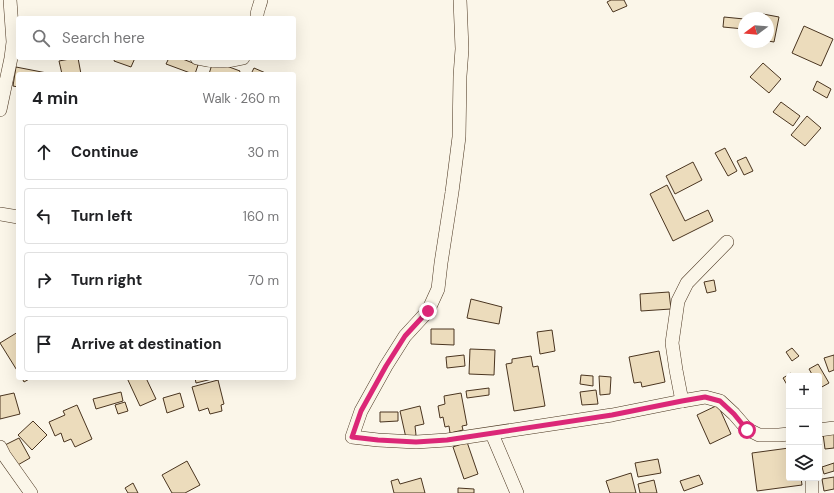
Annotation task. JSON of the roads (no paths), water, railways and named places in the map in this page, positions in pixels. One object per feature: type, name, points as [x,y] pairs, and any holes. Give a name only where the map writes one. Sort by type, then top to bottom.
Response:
[{"type":"street","points":[[0,110],[11,58],[16,42],[10,0]]},
{"type":"street","points":[[256,16],[261,0]]},
{"type":"street","points":[[460,0],[462,49],[459,136],[438,289],[428,311],[405,336],[386,366],[361,411],[352,437],[416,442],[447,440],[612,415],[705,397],[720,401],[734,414],[747,430],[759,435],[786,434]]},
{"type":"street","points":[[204,60],[233,60]]},
{"type":"street","points":[[0,214],[16,217]]},
{"type":"street","points":[[682,401],[672,343],[678,301],[687,283],[727,242]]},
{"type":"street","points":[[822,430],[834,428]]},
{"type":"street","points":[[492,434],[517,493]]},
{"type":"street","points":[[0,447],[31,493]]},
{"type":"street","points":[[812,481],[812,493]]}]
